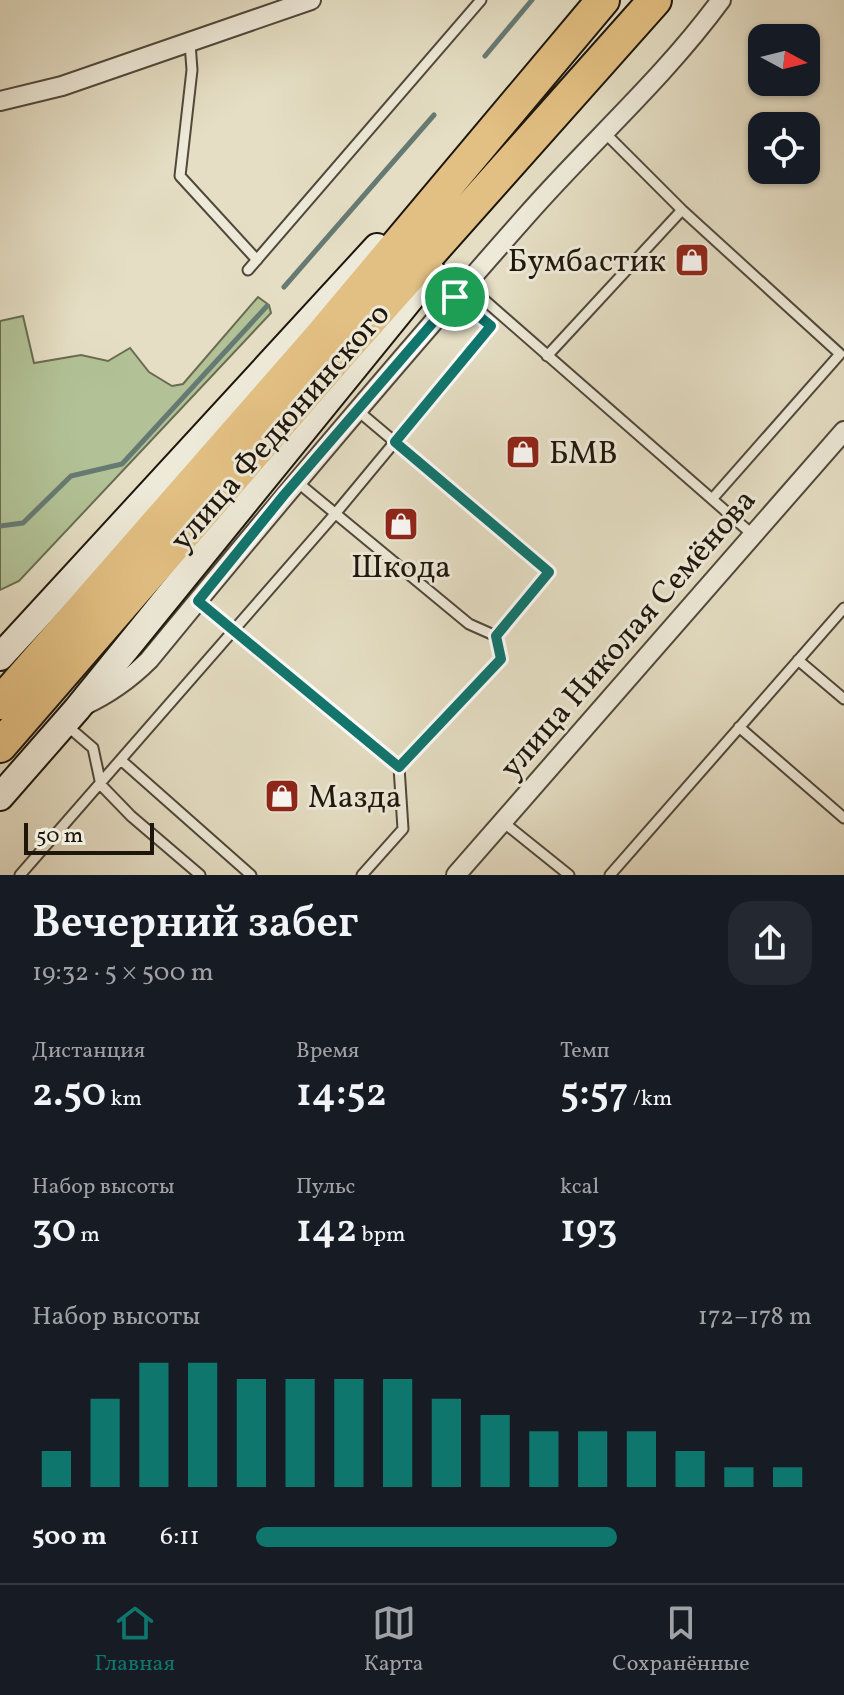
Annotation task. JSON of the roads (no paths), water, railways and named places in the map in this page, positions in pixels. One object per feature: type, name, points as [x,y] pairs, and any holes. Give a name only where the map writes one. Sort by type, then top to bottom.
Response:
[{"type":"highway","name":"улица Федюнинского","points":[[0,703],[320,337],[603,0]]},
{"type":"highway","name":"улица Федюнинского","points":[[0,746],[340,354],[655,0]]},
{"type":"main road","points":[[0,657],[541,72]]},
{"type":"main road","points":[[0,797],[71,716],[570,98]]},
{"type":"street","points":[[0,101],[62,86],[311,0]]},
{"type":"street","points":[[71,716],[130,679],[149,660],[296,481],[460,290],[560,177],[675,58],[721,0]]},
{"type":"street","name":"улица Николая Семёнова","points":[[456,875],[844,431]]},
{"type":"lane","points":[[248,270],[481,0]]},
{"type":"lane","points":[[190,43],[192,70],[180,176],[257,260]]},
{"type":"lane","points":[[605,133],[682,210],[840,354],[713,498]]},
{"type":"lane","points":[[547,356],[682,210]]},
{"type":"lane","points":[[460,290],[547,356],[753,535]]},
{"type":"lane","points":[[20,875],[335,514],[491,326],[460,290]]},
{"type":"lane","points":[[834,361],[844,369]]},
{"type":"lane","points":[[357,410],[549,572],[496,636]]},
{"type":"lane","points":[[296,481],[469,624],[496,636]]},
{"type":"lane","points":[[198,601],[399,767],[403,829],[362,875]]},
{"type":"lane","points":[[610,875],[844,608]]},
{"type":"lane","points":[[399,767],[501,659],[496,636]]},
{"type":"lane","points":[[798,660],[844,699]]},
{"type":"lane","points":[[71,716],[93,748],[101,785],[131,816],[200,875]]},
{"type":"lane","points":[[739,727],[844,818]]},
{"type":"lane","points":[[122,761],[251,875]]},
{"type":"lane","points":[[503,822],[569,875]]},
{"type":"waterway","points":[[485,56],[532,0]]},
{"type":"waterway","points":[[284,287],[434,115]]},
{"type":"waterway","points":[[0,526],[23,523],[71,476],[122,464],[267,306]]},
{"type":"place","name":"Бумбастик","points":[[692,260]]},
{"type":"place","name":"БМВ","points":[[523,452]]},
{"type":"place","name":"Шкода","points":[[401,524]]},
{"type":"place","name":"Мазда","points":[[282,796]]}]
